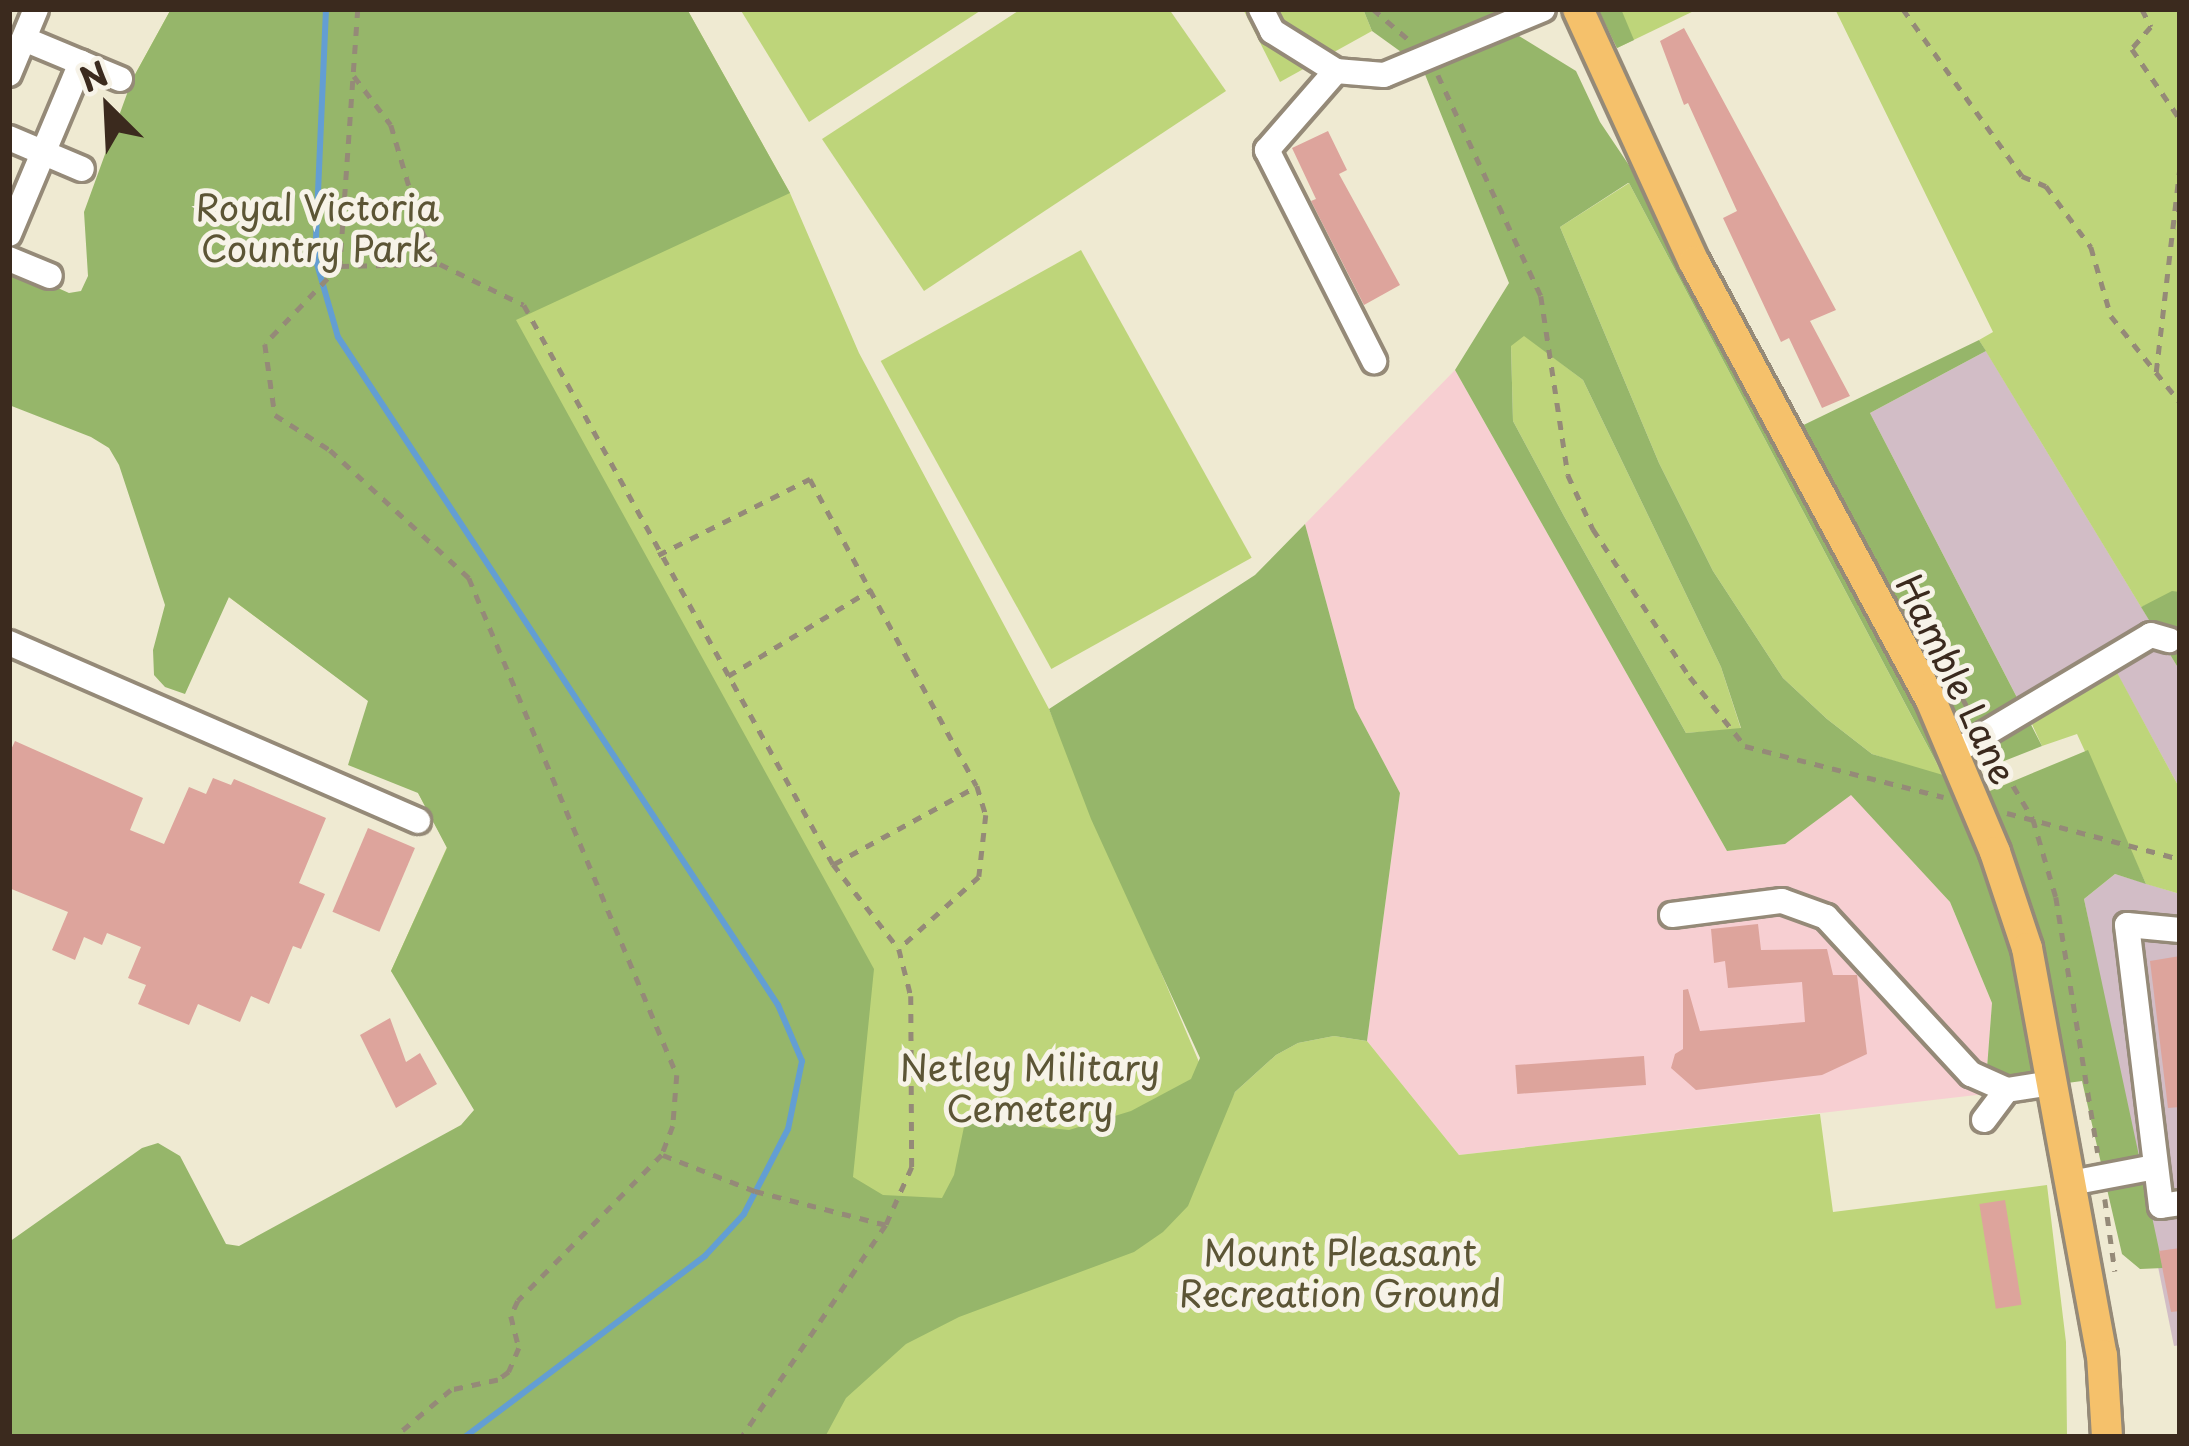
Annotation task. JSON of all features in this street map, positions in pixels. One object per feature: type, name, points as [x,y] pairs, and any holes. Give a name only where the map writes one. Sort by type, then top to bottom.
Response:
[{"type":"main road","name":"Hamble Lane","points":[[1577,9],[1694,262],[1930,698],[1976,805],[2027,948],[2102,1355],[2108,1437]]},
{"type":"lane","points":[[9,74],[36,9]]},
{"type":"lane","points":[[1261,9],[1272,31],[1336,70],[1384,75],[1543,9]]},
{"type":"lane","points":[[24,39],[120,79]]},
{"type":"lane","points":[[9,234],[81,63]]},
{"type":"lane","points":[[1336,70],[1267,150],[1374,361]]},
{"type":"lane","points":[[9,138],[82,169]]},
{"type":"lane","points":[[9,259],[50,276]]},
{"type":"lane","points":[[1954,753],[2151,635],[2169,640]]},
{"type":"lane","points":[[9,644],[418,821]]},
{"type":"lane","points":[[1672,915],[1782,901],[1826,916],[1971,1074],[2007,1090],[2052,1083]]},
{"type":"lane","points":[[2180,931],[2128,925],[2161,1206],[2180,1203]]},
{"type":"lane","points":[[1984,1120],[2007,1090]]},
{"type":"lane","points":[[2071,1183],[2155,1167]]},
{"type":"path","points":[[358,9],[340,266],[265,344],[275,415],[330,450],[469,578],[670,1052],[676,1100],[662,1155],[518,1301],[511,1316],[519,1348],[509,1372],[498,1380],[451,1390],[395,1437]]},
{"type":"path","points":[[1373,9],[1428,53],[1541,296],[1568,476],[1592,529],[1690,677],[1745,746],[2180,859]]},
{"type":"path","points":[[1903,9],[2022,176],[2046,186],[2091,248],[2111,316],[2180,402]]},
{"type":"path","points":[[2142,9],[2150,27],[2132,49],[2180,119]]},
{"type":"path","points":[[354,76],[391,125],[417,216],[440,264]]},
{"type":"path","points":[[2156,372],[2180,164]]},
{"type":"path","points":[[340,266],[440,264],[524,305],[658,555],[833,864],[899,949],[911,996],[911,1167],[886,1226],[742,1437]]},
{"type":"path","points":[[658,555],[810,479],[977,786],[986,815],[979,877],[899,949]]},
{"type":"path","points":[[728,676],[872,590]]},
{"type":"path","points":[[833,864],[977,786]]},
{"type":"path","points":[[2032,820],[2056,897],[2116,1280]]},
{"type":"path","points":[[662,1155],[755,1191],[886,1226]]},
{"type":"shaded area","points":[[1986,351],[2180,671],[2180,789],[2114,668],[2025,713],[1870,413]]},
{"type":"shaded area","points":[[1455,370],[1727,851],[1785,844],[1851,794],[1950,902],[1992,1003],[1985,1094],[1459,1155],[1367,1041],[1400,793],[1355,708],[1305,524]]},
{"type":"shaded area","points":[[2115,874],[2180,894],[2180,1345],[2174,1346],[2084,899]]},
{"type":"green space","points":[[171,9],[687,9],[790,193],[859,353],[1049,709],[1222,1116],[1235,1092],[1276,1055],[1298,1043],[1334,1036],[1367,1041],[1459,1155],[1820,1114],[1833,1212],[2047,1185],[2066,1342],[2067,1437],[9,1437],[245,1271],[500,1107],[391,971],[447,847],[369,701],[199,575],[132,80]]},
{"type":"green space","name":"Royal Victoria Country Park","points":[[171,9],[687,9],[790,193],[516,320],[874,969],[853,1177],[883,1195],[942,1198],[954,1175],[965,1122],[982,1108],[999,1107],[1041,1127],[1069,1130],[1131,1111],[1191,1079],[1200,1058],[1091,819],[1049,709],[1255,575],[1305,524],[1355,708],[1400,793],[1367,1041],[1334,1036],[1298,1043],[1276,1055],[1235,1092],[1188,1206],[1163,1232],[1134,1252],[959,1317],[906,1344],[846,1398],[825,1437],[9,1437],[9,1242],[142,1148],[158,1143],[180,1156],[226,1244],[239,1246],[461,1125],[474,1110],[391,971],[447,848],[418,793],[348,765],[368,701],[229,597],[185,694],[165,687],[154,675],[153,650],[165,605],[119,465],[109,448],[91,437],[9,405],[9,266],[69,293],[81,291],[88,276],[84,212],[132,80]]},
{"type":"green space","points":[[740,9],[983,9],[809,122]]},
{"type":"green space","points":[[1021,9],[1169,9],[1226,91],[924,291],[822,139]]},
{"type":"green space","points":[[1243,9],[1363,9],[1372,31],[1280,82]]},
{"type":"green space","points":[[1363,9],[1506,9],[1519,36],[1576,71],[1600,122],[1694,262],[1787,433],[1979,340],[1986,351],[1870,413],[2042,746],[1994,765],[1967,727],[1948,718],[1973,798],[2088,750],[2146,884],[2115,874],[2084,899],[2163,1268],[2140,1269],[2122,1254],[2082,1081],[1985,1094],[1992,1003],[1950,902],[1851,795],[1785,844],[1727,851],[1455,370],[1509,283],[1422,67],[1372,31]],"holes":[[[1629,183],[1943,775],[1872,754],[1783,678],[1713,571],[1659,463],[1560,227]],[[1524,336],[1583,380],[1721,667],[1741,728],[1686,733],[1564,516],[1513,421],[1511,346]]]},
{"type":"green space","points":[[1598,9],[1698,9],[1617,48]]},
{"type":"green space","points":[[1598,9],[1621,9],[1634,40],[1617,48]]},
{"type":"green space","points":[[1835,9],[2180,9],[2180,592],[2141,607],[1979,340],[1993,332]]},
{"type":"green space","points":[[1629,183],[1944,777],[1872,754],[1827,719],[1783,678],[1713,571],[1659,463],[1560,227]]},
{"type":"green space","points":[[1081,250],[1252,558],[1051,669],[881,361]]},
{"type":"green space","points":[[1524,335],[1583,380],[1721,667],[1741,729],[1686,733],[1564,516],[1513,421],[1511,345]]},
{"type":"green space","points":[[2172,591],[2180,592],[2180,671],[2141,607]]},
{"type":"green space","points":[[2114,667],[2180,789],[2180,894],[2146,884],[2077,734],[2042,746],[2026,711]]},
{"type":"building","points":[[1684,28],[1836,310],[1810,321],[1850,396],[1822,408],[1789,338],[1781,342],[1723,218],[1737,211],[1688,103],[1684,105],[1660,41]]},
{"type":"building","points":[[1328,131],[1347,170],[1339,174],[1400,285],[1364,305],[1311,201],[1316,199],[1292,148]]},
{"type":"building","points":[[15,741],[143,798],[130,830],[164,844],[189,787],[206,794],[213,778],[231,785],[234,779],[326,818],[299,883],[325,894],[301,949],[293,946],[269,1004],[251,996],[240,1022],[198,1004],[189,1025],[138,1004],[146,985],[128,978],[141,947],[107,933],[102,945],[84,937],[75,960],[52,950],[68,912],[9,888],[9,754]]},
{"type":"building","points":[[368,828],[415,848],[379,932],[332,912]]},
{"type":"building","points":[[1758,924],[1761,950],[1827,949],[1833,975],[1857,975],[1867,1054],[1822,1075],[1696,1090],[1671,1068],[1675,1054],[1683,1049],[1683,990],[1688,989],[1700,1031],[1805,1022],[1802,982],[1728,988],[1725,961],[1714,963],[1711,929]]},
{"type":"building","points":[[2180,956],[2180,1107],[2168,1108],[2150,961]]},
{"type":"building","points":[[390,1018],[406,1062],[420,1053],[437,1084],[396,1108],[360,1035]]},
{"type":"building","points":[[1644,1056],[1646,1085],[1517,1094],[1515,1065]]},
{"type":"building","points":[[2005,1200],[2022,1305],[1996,1309],[1979,1204]]},
{"type":"building","points":[[2180,1248],[2180,1311],[2171,1312],[2159,1251]]},
{"type":"waterway","points":[[326,9],[315,257],[338,337],[778,1005],[802,1061],[788,1129],[744,1214],[705,1256],[465,1437]]},
{"type":"park label","name":"Netley Military Cemetery","points":[[1030,1086]]},
{"type":"park label","name":"Mount Pleasant Recreation Ground","points":[[1340,1272]]}]
